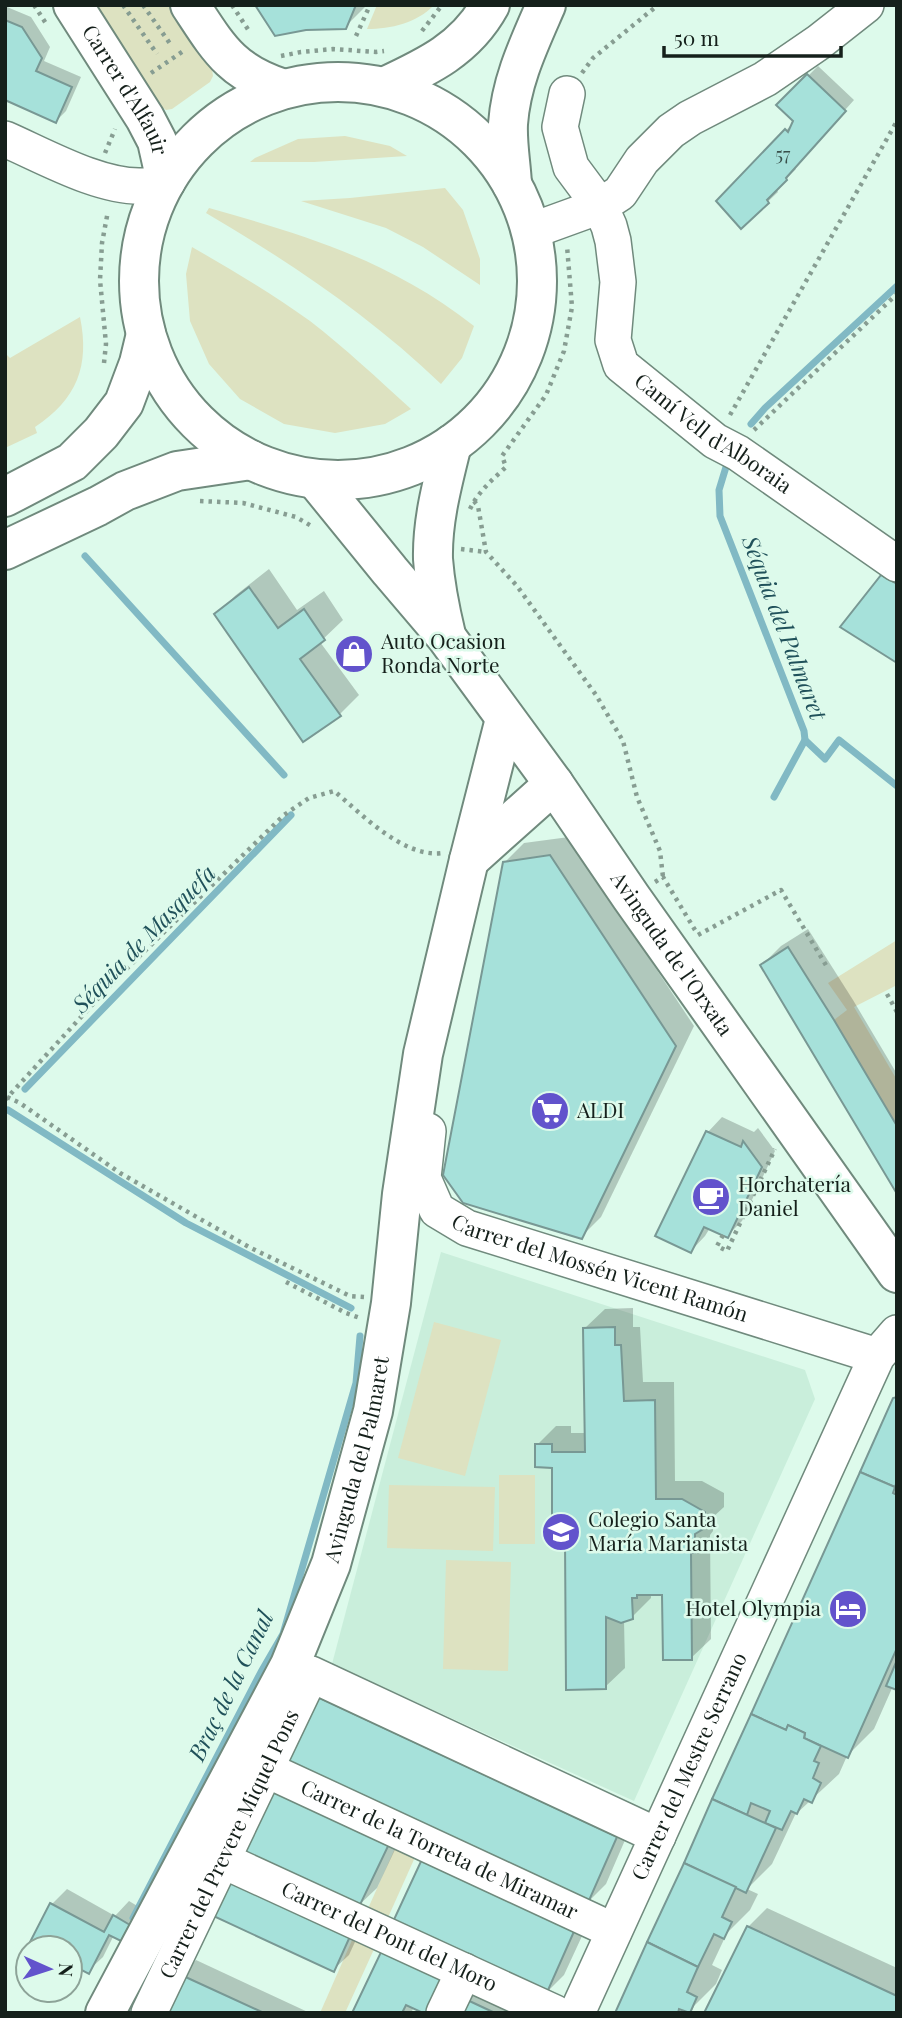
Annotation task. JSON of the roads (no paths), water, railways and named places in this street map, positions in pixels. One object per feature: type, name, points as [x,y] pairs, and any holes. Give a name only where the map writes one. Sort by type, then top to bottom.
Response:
[{"type":"main road","name":"Carrer d'Alfauir","points":[[73,5],[118,103],[157,141],[165,181]]},
{"type":"main road","points":[[217,15],[236,67],[251,76],[278,72],[309,84],[359,83],[385,69],[433,63],[449,53],[475,28],[490,5]]},
{"type":"main road","points":[[513,186],[508,127],[513,89],[523,57],[546,5]]},
{"type":"main road","points":[[278,72],[256,99],[207,131],[186,152],[165,181],[146,231],[140,265],[140,300],[146,334],[163,375],[174,395],[196,421],[222,443],[251,460],[283,473],[316,480],[340,481],[388,474],[432,457],[481,419],[506,388],[523,353],[533,315],[546,226],[472,133],[445,113],[416,97],[385,69]]},
{"type":"main road","points":[[5,497],[72,462],[101,433],[124,403],[139,363],[146,334]]},
{"type":"main road","name":"Avinguda de l'Orxata","points":[[447,638],[437,594],[434,541],[439,496],[452,444]]},
{"type":"main road","points":[[5,550],[125,491],[177,471],[251,460]]},
{"type":"main road","name":"Avinguda de l'Orxata","points":[[316,480],[447,638],[554,784],[897,1273]]},
{"type":"main road","name":"Avinguda del Palmaret","points":[[105,2013],[290,1665],[331,1564],[373,1411],[390,1309],[402,1194],[423,1054],[505,719]]},
{"type":"main road","points":[[469,860],[554,784]]},
{"type":"street","points":[[546,226],[600,206],[620,193],[642,160],[671,131],[690,118],[765,79],[866,5]]},
{"type":"street","name":"Camí Vell d'Alboraia","points":[[568,94],[560,127],[571,167],[600,206],[613,241],[618,282],[613,340],[621,365],[727,447],[897,564]]},
{"type":"street","points":[[5,139],[94,178],[137,186],[165,181]]},
{"type":"street","points":[[5,566],[79,513]]},
{"type":"street","name":"Carrer del Mossén Vicent Ramón","points":[[423,1054],[430,1118],[423,1178],[437,1210],[467,1228],[887,1345]]},
{"type":"street","name":"Carrer del Mestre Serrano","points":[[577,2013],[887,1345]]},
{"type":"street","name":"Carrer del Prevere Miquel Pons","points":[[149,2013],[311,1674],[658,1836]]},
{"type":"street","name":"Carrer de la Torreta de Miramar","points":[[265,1769],[614,1931]]},
{"type":"street","name":"Carrer del Pont del Moro","points":[[222,1860],[555,2013]]},
{"type":"street","points":[[444,2013],[464,1971]]},
{"type":"waterway","name":"Séquia del Palmaret","points":[[751,424],[897,286]]},
{"type":"waterway","name":"Séquia del Palmaret","points":[[726,467],[719,490],[720,516],[804,731],[805,740],[774,797]]},
{"type":"waterway","name":"Séquia de Masquefa","points":[[85,556],[284,775]]},
{"type":"waterway","points":[[805,740],[825,759],[839,740],[897,786]]},
{"type":"waterway","name":"Séquia de Masquefa","points":[[25,1089],[291,815]]},
{"type":"waterway","name":"Braç de la Canal","points":[[8,1110],[186,1223],[351,1308]]},
{"type":"waterway","name":"Braç de la Canal","points":[[133,1918],[283,1634],[356,1383],[360,1336]]},
{"type":"place","name":"Auto Ocasion Ronda Norte","points":[[354,654]]},
{"type":"place","name":"ALDI","points":[[550,1111]]},
{"type":"place","name":"Horchatería Daniel","points":[[711,1197]]},
{"type":"place","name":"Colegio Santa María Marianista","points":[[561,1532]]},
{"type":"place","name":"Hotel Olympia","points":[[848,1609]]}]
